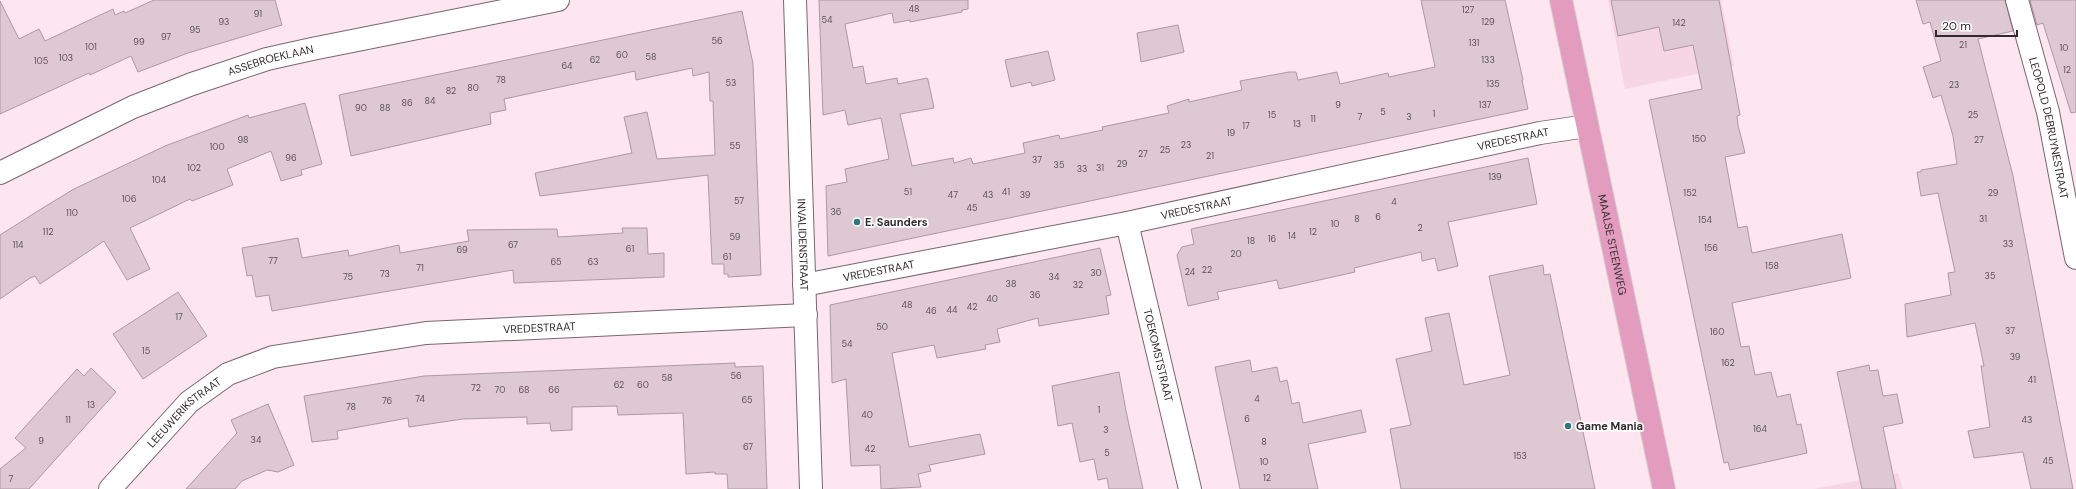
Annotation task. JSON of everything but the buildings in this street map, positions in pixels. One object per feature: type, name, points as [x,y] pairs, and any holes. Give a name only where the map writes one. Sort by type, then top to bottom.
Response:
[{"type":"main road","name":"MAALSE STEENWEG","points":[[1561,0],[1664,489]]},
{"type":"street","name":"ASSEBROEKLAAN","points":[[0,173],[133,107],[192,84],[267,59],[312,48],[558,0]]},
{"type":"street","name":"INVALIDENSTRAAT","points":[[795,0],[811,489]]},
{"type":"street","name":"LEOPOLD DEBRUYNESTRAAT","points":[[2017,0],[2048,112],[2076,258]]},
{"type":"street","name":"VREDESTRAAT","points":[[804,285],[1127,223],[1540,133],[1587,126]]},
{"type":"street","name":"TOEKOMSTSTRAAT","points":[[1127,223],[1190,489]]},
{"type":"street","name":"VREDESTRAAT","points":[[273,357],[426,333],[806,315]]},
{"type":"street","name":"LEEUWERIKSTRAAT","points":[[110,489],[189,402],[228,374],[273,357]]},
{"type":"shaded area","points":[[1608,0],[1721,0],[1734,66],[1625,89]]},
{"type":"shaded area","points":[[1898,473],[1903,489],[1814,489]]},
{"type":"place","name":"E. Saunders","points":[[857,222]]},
{"type":"place","name":"Game Mania","points":[[1568,426]]}]
